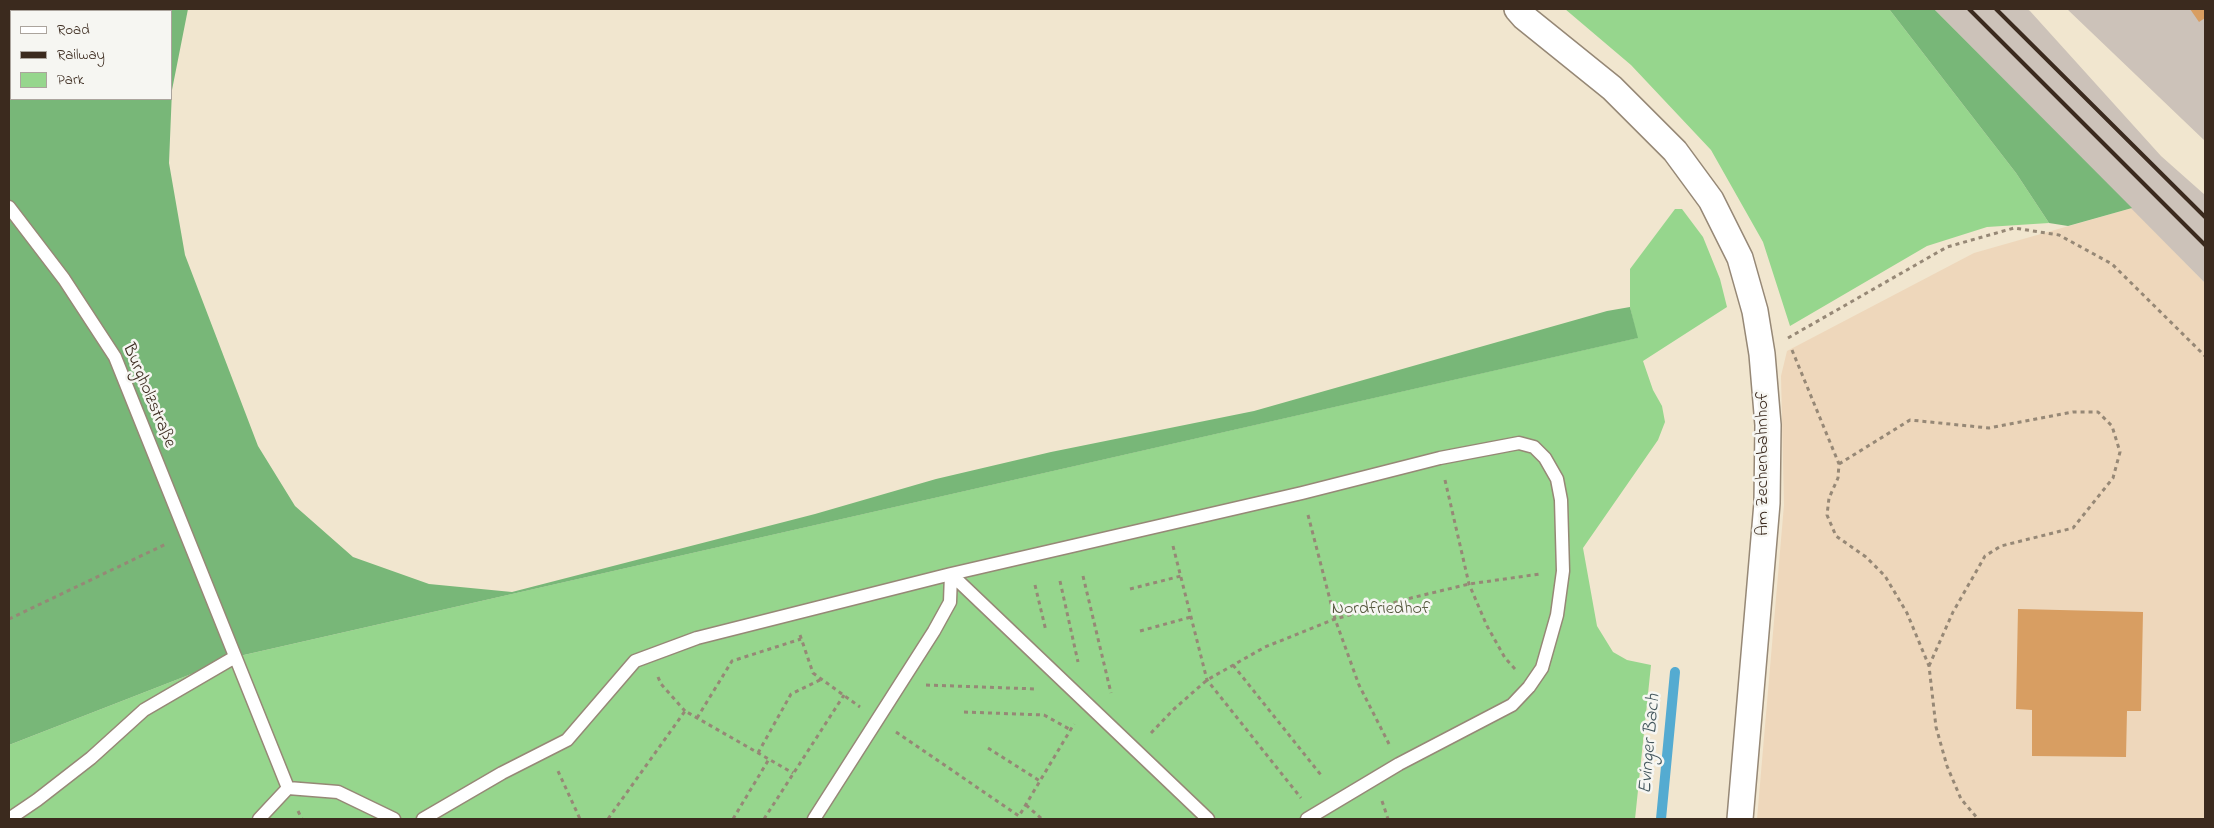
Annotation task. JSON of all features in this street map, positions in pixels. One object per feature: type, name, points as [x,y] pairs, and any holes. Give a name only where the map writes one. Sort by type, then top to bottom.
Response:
[{"type":"street","name":"Am Zechenbahnhof","points":[[1516,12],[1612,88],[1675,151],[1711,200],[1740,258],[1755,311],[1762,354],[1768,425],[1767,503],[1740,819]]},
{"type":"lane","name":"Burgholzstraße","points":[[9,207],[64,279],[114,357],[288,788]]},
{"type":"lane","points":[[423,819],[567,740],[634,661],[696,638],[951,574],[1302,493],[1440,458],[1520,443],[1534,447],[1545,458],[1557,479],[1561,493],[1563,570],[1557,615],[1542,668],[1529,687],[1512,705],[1399,764],[1310,817]]},
{"type":"lane","points":[[814,819],[934,631],[950,602],[951,574]]},
{"type":"lane","points":[[951,574],[1208,819]]},
{"type":"lane","points":[[9,819],[91,758],[144,710],[235,657]]},
{"type":"lane","points":[[259,819],[288,788],[338,792],[394,819]]},
{"type":"path","points":[[1762,354],[1947,247],[2014,228],[2059,235],[2112,264],[2205,356]]},
{"type":"path","points":[[1788,338],[1839,464],[1838,478],[1829,498],[1827,516],[1836,536],[1866,557],[1885,576],[1907,613],[1929,666],[1936,727],[1947,766],[1961,799],[1978,819]]},
{"type":"path","points":[[1839,464],[1910,420],[1989,428],[2073,412],[2098,412],[2112,426],[2120,452],[2113,478],[2073,528],[2002,546],[1985,556],[1953,612],[1929,666]]},
{"type":"path","points":[[1440,458],[1469,584],[1487,626],[1505,658],[1529,687]]},
{"type":"path","points":[[1302,493],[1335,619],[1359,685],[1399,764]]},
{"type":"path","points":[[1168,524],[1207,680],[1310,817]]},
{"type":"path","points":[[9,619],[187,534]]},
{"type":"path","points":[[1136,750],[1174,709],[1207,680],[1265,647],[1335,619],[1469,584],[1563,570]]},
{"type":"path","points":[[1083,576],[1121,736]]},
{"type":"path","points":[[1130,589],[1181,576]]},
{"type":"path","points":[[1019,816],[1087,703],[1060,581]]},
{"type":"path","points":[[1140,631],[1192,618]]},
{"type":"path","points":[[697,718],[732,661],[801,639]]},
{"type":"path","points":[[647,656],[661,684],[685,711],[793,774]]},
{"type":"path","points":[[1233,665],[1321,776]]},
{"type":"path","points":[[758,753],[791,694],[822,679]]},
{"type":"path","points":[[900,684],[1073,690]]},
{"type":"path","points":[[764,819],[844,695]]},
{"type":"path","points":[[608,819],[685,711]]},
{"type":"path","points":[[964,712],[1044,715],[1070,730]]},
{"type":"path","points":[[988,748],[1040,781]]},
{"type":"path","points":[[548,750],[580,819]]},
{"type":"path","points":[[732,819],[769,759]]},
{"type":"path","points":[[1026,805],[1042,819]]},
{"type":"shaded area","points":[[1934,9],[2027,9],[2030,11],[2161,156],[2205,195],[2205,283]]},
{"type":"shaded area","points":[[2067,9],[2205,9],[2205,141]]},
{"type":"shaded area","points":[[2132,208],[2205,283],[2205,819],[1757,819],[1784,505],[1781,376],[1787,351],[1974,253]]},
{"type":"green space","points":[[9,9],[188,9],[172,90],[172,10],[10,10],[10,100],[172,100],[169,163],[185,255],[258,446],[295,506],[353,557],[429,584],[512,592],[815,514],[936,479],[1051,452],[1254,411],[1607,311],[1630,307],[1638,338],[235,657],[9,745]]},
{"type":"green space","points":[[1565,9],[1889,9],[2016,173],[2049,223],[1987,227],[1927,246],[1790,326],[1763,242],[1711,150],[1631,65]]},
{"type":"green space","points":[[1889,9],[1934,9],[2132,208],[2068,226],[2049,223],[2016,173]]},
{"type":"green space","name":"Nordfriedhof","points":[[1675,209],[1682,209],[1703,237],[1720,279],[1727,307],[1643,361],[1653,390],[1662,406],[1665,422],[1658,440],[1583,548],[1597,626],[1613,652],[1627,660],[1651,665],[1635,819],[9,819],[9,745],[235,657],[1637,338],[1630,307],[1630,269]]},
{"type":"building","points":[[2190,9],[2205,9],[2205,18],[2199,22]]},
{"type":"building","points":[[2018,609],[2143,612],[2141,711],[2127,711],[2126,757],[2032,756],[2032,710],[2016,709]]},
{"type":"waterway","name":"Evinger Bach","points":[[1661,819],[1675,672]]},
{"type":"railway","points":[[1969,9],[2205,245]]},
{"type":"railway","points":[[1996,9],[2205,217]]}]
